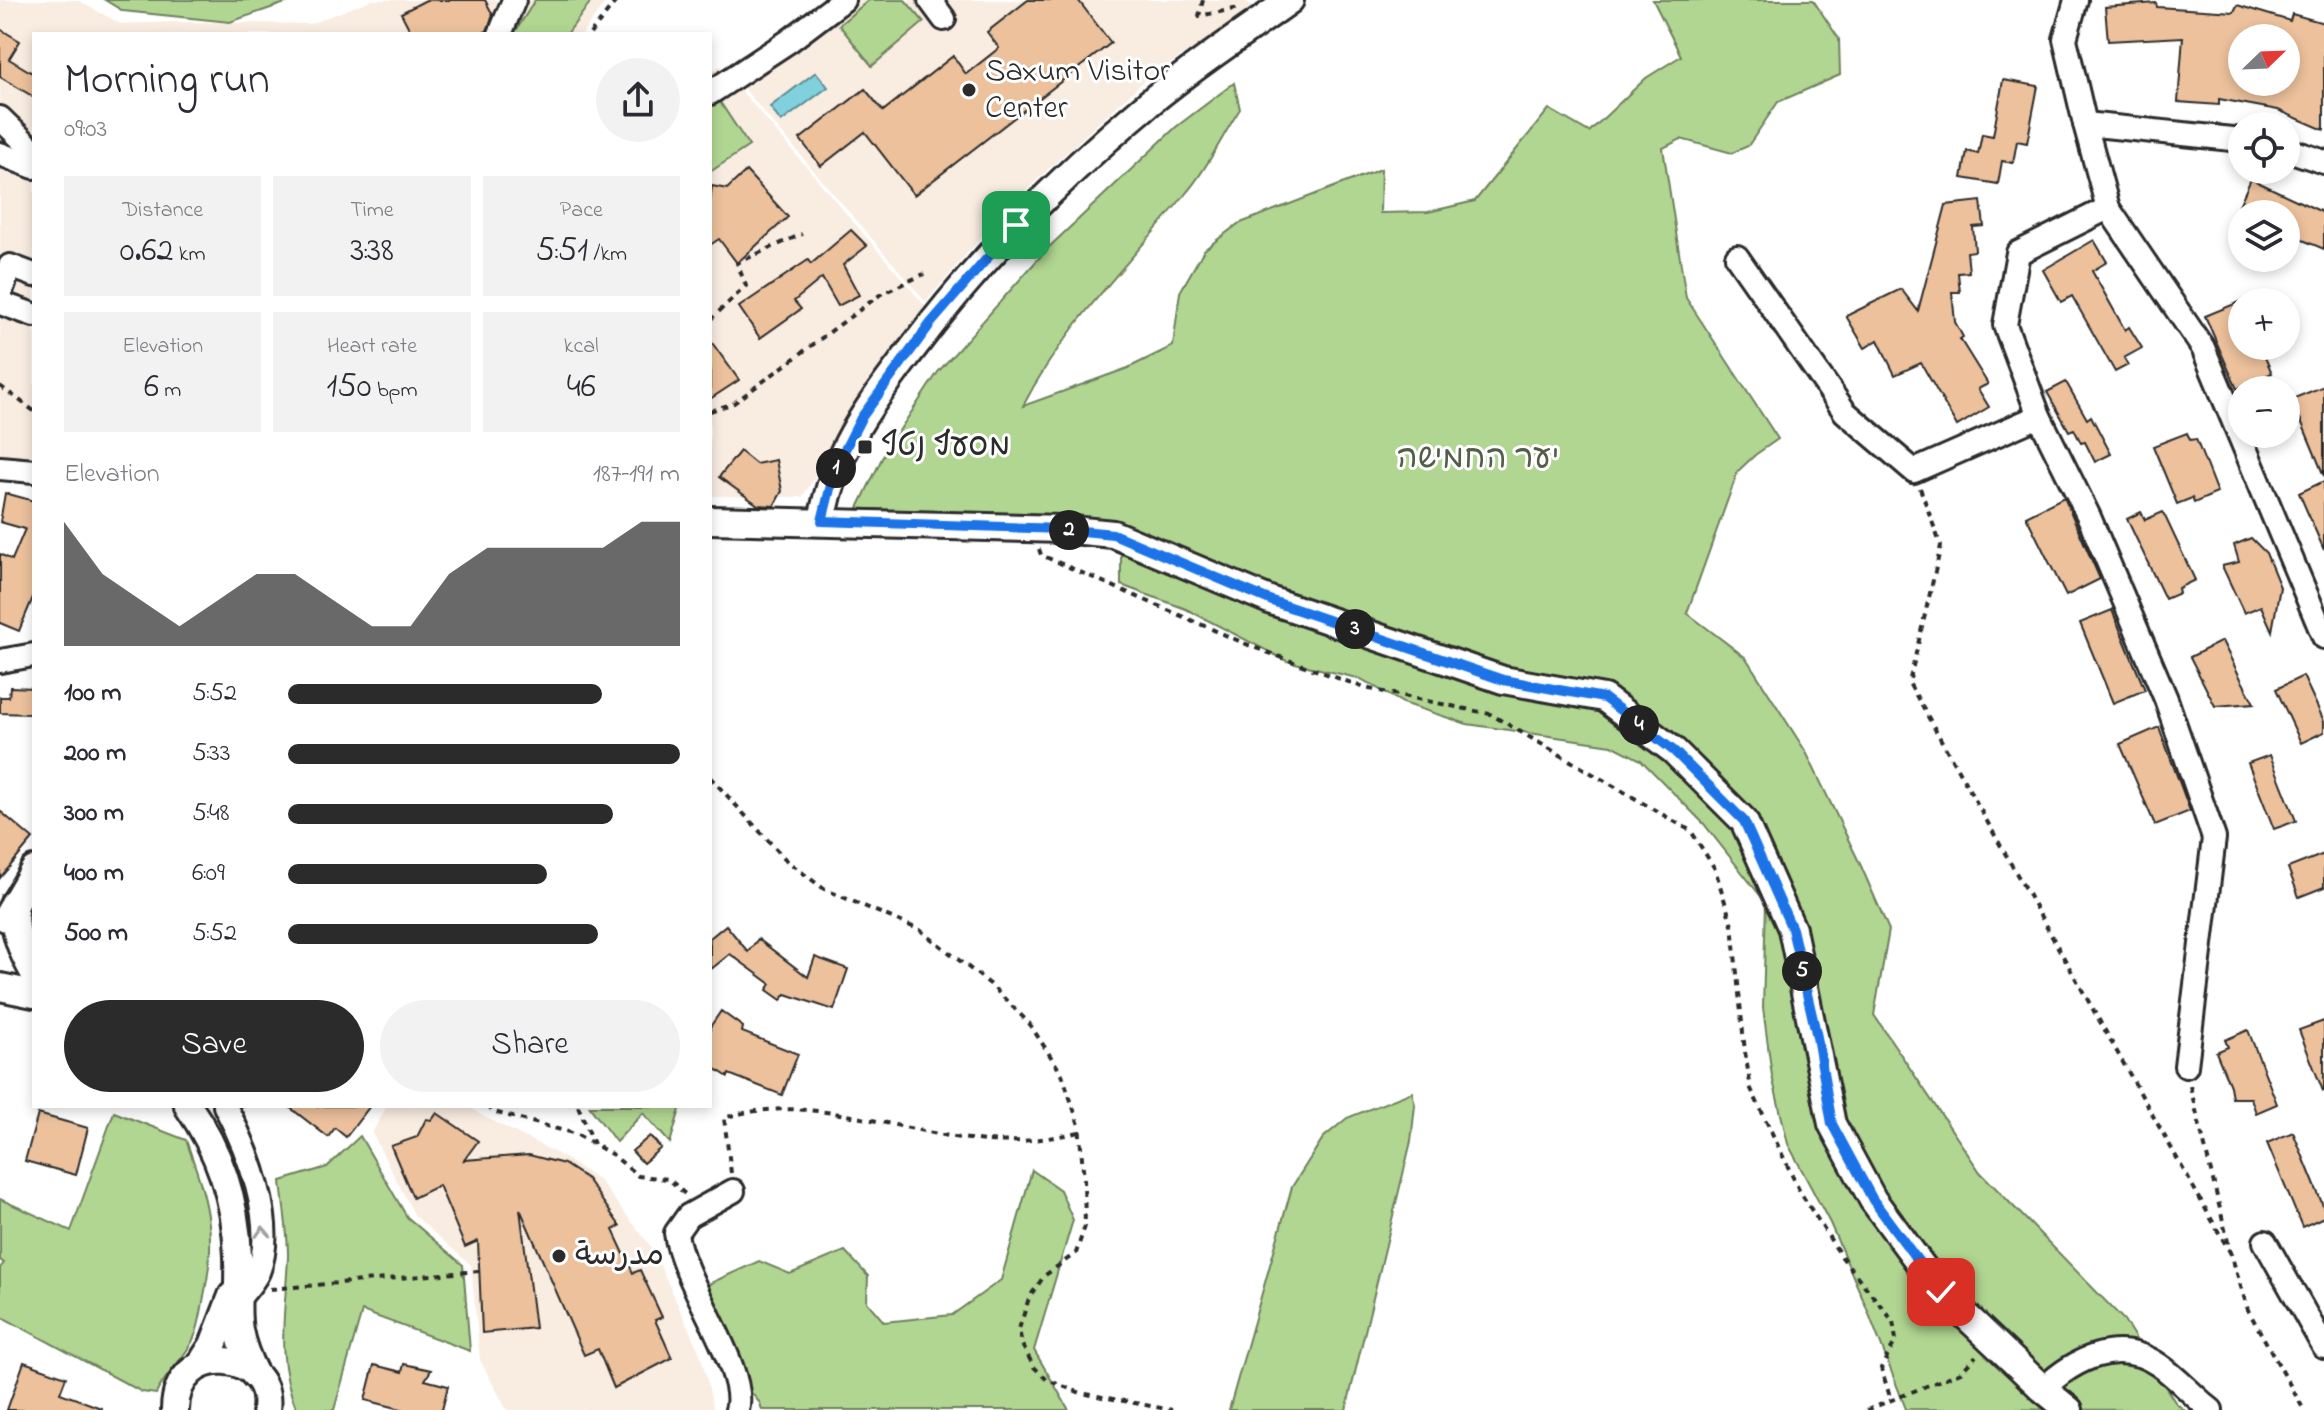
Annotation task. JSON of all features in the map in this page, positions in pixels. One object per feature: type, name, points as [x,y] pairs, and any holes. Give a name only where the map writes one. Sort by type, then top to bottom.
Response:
[{"type":"main road","points":[[822,521],[835,469],[861,418],[931,323],[1016,225],[1072,170],[1150,102],[1290,0]]},
{"type":"main road","points":[[712,520],[1032,528],[1113,534],[1272,601],[1503,680],[1604,698],[1674,751],[1744,821],[1792,929],[1817,1037],[1832,1124],[1873,1200],[1941,1292],[2069,1410]]},
{"type":"main road","points":[[32,875],[13,921],[32,969]]},
{"type":"main road","points":[[0,932],[21,902]]},
{"type":"main road","points":[[0,987],[32,994]]},
{"type":"main road","points":[[189,1108],[216,1153],[226,1183],[236,1236],[239,1290],[236,1325],[240,1341],[263,1389],[266,1410]]},
{"type":"main road","points":[[200,1365],[213,1345],[232,1295],[239,1290]]},
{"type":"main road","points":[[175,1410],[180,1385],[200,1365],[213,1360],[228,1360],[243,1365],[255,1375]]},
{"type":"street","points":[[501,32],[514,0]]},
{"type":"street","points":[[712,92],[789,41],[843,0]]},
{"type":"street","points":[[930,0],[944,19]]},
{"type":"street","points":[[2076,0],[2065,39],[2108,208],[2203,348],[2324,637]]},
{"type":"street","points":[[3,120],[32,129]]},
{"type":"street","points":[[3,120],[32,149]]},
{"type":"street","points":[[2085,124],[2228,139]]},
{"type":"street","points":[[0,154],[32,166]]},
{"type":"street","points":[[2300,154],[2324,162]]},
{"type":"street","points":[[2108,208],[2018,253],[2005,325],[2039,416],[2089,517],[2166,699],[2214,838],[2186,1066]]},
{"type":"street","points":[[1737,257],[1845,412],[1914,471],[2039,416]]},
{"type":"street","points":[[0,294],[10,266],[32,274]]},
{"type":"street","points":[[0,303],[32,314]]},
{"type":"street","points":[[0,468],[32,471]]},
{"type":"street","points":[[0,661],[32,655]]},
{"type":"street","points":[[226,1108],[240,1136],[262,1208],[263,1246],[259,1269],[239,1290]]},
{"type":"street","points":[[733,1191],[698,1210],[680,1224],[676,1233],[678,1251],[730,1361],[737,1385],[737,1410]]},
{"type":"street","points":[[2265,1242],[2324,1347]]},
{"type":"street","points":[[2043,1389],[2058,1375],[2087,1357],[2106,1352],[2130,1353],[2156,1363],[2211,1410]]},
{"type":"path","points":[[592,32],[617,0]]},
{"type":"path","points":[[1203,0],[1199,16],[1251,5]]},
{"type":"path","points":[[712,318],[746,286],[737,263],[802,234]]},
{"type":"path","points":[[712,410],[734,403],[881,294],[924,274]]},
{"type":"path","points":[[0,386],[32,410]]},
{"type":"path","points":[[1914,471],[1941,546],[1909,683],[2231,1254]]},
{"type":"path","points":[[1032,528],[1041,555],[1253,647],[1365,688],[1490,714],[1691,831],[1715,869],[1732,925],[1751,1089],[1800,1192],[1841,1256],[1893,1321],[1896,1340],[1881,1368],[1891,1400]]},
{"type":"path","points":[[712,779],[787,861],[824,889],[920,930],[990,984],[1029,1023],[1062,1074],[1079,1132],[1085,1226],[1076,1253],[1044,1276],[1029,1298],[1019,1329],[1022,1345],[1034,1367],[1047,1380],[1081,1393],[1172,1410]]},
{"type":"path","points":[[2186,1066],[2231,1254],[2248,1310],[2304,1410]]},
{"type":"path","points":[[489,1108],[494,1112],[576,1134],[613,1155],[638,1176],[669,1179],[698,1210]]},
{"type":"path","points":[[579,1108],[594,1144]]},
{"type":"path","points":[[733,1191],[724,1118],[745,1111],[824,1111],[985,1141],[1026,1141],[1079,1132]]},
{"type":"path","points":[[239,1290],[479,1271]]},
{"type":"path","points":[[1867,1410],[1961,1372],[1991,1340]]},
{"type":"shaded area","points":[[0,0],[77,0],[121,24],[310,24],[372,0],[607,0],[583,32],[32,32],[32,461],[0,455]]},
{"type":"shaded area","points":[[821,0],[1245,0],[1253,10],[1146,79],[1002,212],[926,302],[729,71]]},
{"type":"shaded area","points":[[720,66],[926,307],[802,497],[712,496],[712,71]]},
{"type":"shaded area","name":"مدرسة","points":[[386,1108],[472,1108],[558,1154],[599,1180],[652,1248],[701,1356],[714,1410],[507,1410],[480,1360],[471,1265],[415,1216],[372,1133]]},
{"type":"green space","points":[[105,0],[294,0],[230,22],[123,11]]},
{"type":"green space","points":[[535,0],[592,0],[568,32],[515,32]]},
{"type":"green space","points":[[869,0],[905,0],[924,22],[872,66],[839,25]]},
{"type":"green space","name":"יער החמישה","points":[[1653,0],[1813,0],[1839,39],[1840,75],[1778,102],[1748,146],[1732,153],[1681,139],[1663,148],[1686,298],[1778,439],[1738,471],[1687,613],[1746,658],[1806,752],[1861,866],[1889,930],[1874,1015],[1980,1172],[2124,1320],[2175,1402],[2184,1410],[1906,1409],[1830,1223],[1788,1144],[1772,1076],[1763,1008],[1766,903],[1704,824],[1641,760],[1612,745],[1467,724],[1403,703],[1361,679],[1287,661],[1186,609],[1121,585],[1121,535],[860,531],[857,510],[885,452],[938,372],[1047,249],[1176,127],[1234,83],[1240,109],[1202,173],[1078,322],[1023,406],[1128,368],[1173,346],[1180,292],[1204,250],[1238,224],[1381,169],[1380,213],[1428,212],[1475,201],[1549,109],[1589,132],[1646,78],[1681,56]]},
{"type":"green space","points":[[718,99],[749,146],[712,171],[712,103]]},
{"type":"green space","points":[[1412,1092],[1415,1105],[1411,1141],[1346,1410],[1229,1410],[1292,1187],[1323,1138],[1347,1118]]},
{"type":"green space","points":[[590,1108],[680,1108],[670,1143],[643,1113],[616,1142]]},
{"type":"green space","points":[[114,1112],[186,1140],[208,1216],[208,1274],[197,1328],[188,1349],[156,1394],[142,1392],[0,1316],[0,1268],[4,1263],[0,1260],[0,1199],[71,1231]]},
{"type":"green space","points":[[360,1136],[407,1217],[463,1265],[470,1351],[362,1311],[334,1410],[297,1410],[290,1390],[284,1352],[288,1256],[281,1181],[327,1167]]},
{"type":"green space","points":[[1032,1170],[1060,1190],[1073,1220],[1034,1350],[1069,1410],[762,1410],[760,1403],[726,1363],[691,1292],[759,1261],[790,1274],[845,1251],[868,1276],[867,1302],[884,1322],[952,1315],[1001,1280]]},
{"type":"water","points":[[816,72],[828,87],[781,122],[770,107]]},
{"type":"building","points":[[426,0],[485,0],[493,15],[485,32],[411,32],[401,13]]},
{"type":"building","points":[[1028,0],[1078,0],[1111,43],[914,195],[865,132],[821,166],[800,139],[865,89],[883,111],[953,56],[966,74],[999,48],[987,32]]},
{"type":"building","points":[[2156,3],[2157,7],[2234,12],[2237,5],[2290,21],[2292,14],[2324,23],[2324,130],[2300,120],[2300,112],[2283,112],[2219,99],[2219,105],[2178,102],[2183,37],[2108,41],[2105,7]]},
{"type":"building","points":[[0,29],[20,41],[9,59],[32,73],[32,96],[0,77]]},
{"type":"building","points":[[2003,80],[2038,86],[2027,143],[2017,141],[2013,163],[2002,161],[1998,184],[1962,178],[1967,151],[1978,154],[1982,134],[1993,136]]},
{"type":"building","points":[[746,171],[788,217],[737,263],[719,239],[712,244],[712,186],[727,189]]},
{"type":"building","points":[[2249,184],[2262,184],[2296,200],[2241,200]]},
{"type":"building","points":[[1981,201],[1984,226],[1973,227],[1975,251],[1967,252],[1969,272],[1958,273],[1960,292],[1952,292],[1955,322],[1963,337],[1960,339],[1988,384],[1978,389],[1989,407],[1957,426],[1921,363],[1895,375],[1878,340],[1865,348],[1846,316],[1901,289],[1918,311],[1946,205]]},
{"type":"building","points":[[2300,202],[2324,213],[2324,249],[2300,239]]},
{"type":"building","points":[[851,230],[867,246],[843,265],[859,295],[838,306],[822,278],[794,301],[801,309],[760,338],[739,307],[808,260],[811,264]]},
{"type":"building","points":[[2094,240],[2107,262],[2092,271],[2125,330],[2129,327],[2142,348],[2124,358],[2128,365],[2115,372],[2072,296],[2061,302],[2043,270]]},
{"type":"building","points":[[2228,307],[2228,360],[2266,360],[2272,373],[2265,376],[2231,376],[2205,316]]},
{"type":"building","points":[[712,343],[739,380],[712,398]]},
{"type":"building","points":[[2066,382],[2087,419],[2091,416],[2111,454],[2095,462],[2085,442],[2081,443],[2074,429],[2069,431],[2047,392]]},
{"type":"building","points":[[2324,386],[2324,476],[2300,418],[2300,396]]},
{"type":"building","points":[[2187,433],[2190,440],[2196,439],[2217,493],[2194,503],[2192,498],[2177,504],[2153,446]]},
{"type":"building","points":[[740,451],[756,464],[776,460],[782,491],[774,506],[758,505],[719,477]]},
{"type":"building","points":[[2324,481],[2324,550],[2299,493]]},
{"type":"building","points":[[5,493],[32,500],[32,600],[19,631],[0,623],[0,554],[12,560],[25,529],[0,522]]},
{"type":"building","points":[[2064,497],[2100,579],[2066,596],[2026,516]]},
{"type":"building","points":[[2141,512],[2145,520],[2163,512],[2195,580],[2178,588],[2179,593],[2165,599],[2127,519]]},
{"type":"building","points":[[2251,538],[2266,553],[2280,587],[2272,631],[2261,606],[2244,613],[2222,566],[2239,562],[2234,545]]},
{"type":"building","points":[[2112,610],[2145,690],[2113,703],[2080,623]]},
{"type":"building","points":[[2222,641],[2254,703],[2215,706],[2190,657]]},
{"type":"building","points":[[2303,676],[2324,721],[2324,732],[2301,743],[2276,689]]},
{"type":"building","points":[[10,687],[32,688],[30,714],[0,713],[0,697],[9,697]]},
{"type":"building","points":[[2159,727],[2190,811],[2155,825],[2120,744]]},
{"type":"building","points":[[2270,755],[2296,821],[2274,829],[2248,763]]},
{"type":"building","points":[[0,811],[32,840],[0,878]]},
{"type":"building","points":[[2324,854],[2324,887],[2299,897],[2288,868]]},
{"type":"building","points":[[726,925],[748,952],[758,939],[808,977],[815,957],[848,969],[834,1010],[786,994],[781,1000],[767,990],[771,984],[730,954],[712,968],[712,936]]},
{"type":"building","points":[[721,1011],[743,1027],[742,1032],[798,1054],[782,1095],[729,1074],[728,1077],[712,1066],[712,1024]]},
{"type":"building","points":[[2324,1021],[2324,1091],[2323,1091],[2299,1030]]},
{"type":"building","points":[[2248,1030],[2277,1104],[2256,1113],[2251,1098],[2232,1098],[2216,1052],[2228,1047],[2225,1040]]},
{"type":"building","points":[[291,1108],[368,1108],[346,1137],[335,1128],[328,1137]]},
{"type":"building","points":[[437,1113],[478,1141],[464,1160],[529,1155],[564,1164],[587,1179],[620,1226],[613,1230],[633,1273],[640,1270],[662,1317],[655,1320],[672,1358],[614,1388],[598,1349],[584,1355],[520,1209],[535,1328],[482,1333],[478,1241],[465,1247],[439,1185],[413,1198],[391,1146],[417,1137],[426,1119],[432,1120]]},
{"type":"building","points":[[38,1114],[88,1128],[76,1175],[25,1161]]},
{"type":"building","points":[[2293,1132],[2324,1208],[2324,1217],[2302,1227],[2267,1143]]},
{"type":"building","points":[[650,1136],[661,1148],[643,1163],[632,1151]]},
{"type":"building","points":[[24,1362],[66,1377],[60,1393],[101,1410],[7,1410]]},
{"type":"building","points":[[404,1364],[431,1370],[425,1380],[448,1386],[442,1410],[405,1410],[365,1400],[374,1365],[402,1372]]},
{"type":"place","name":"Saxum Visitor Center","points":[[969,90]]},
{"type":"place","name":"מסעף נטף","points":[[865,447]]},
{"type":"place","name":"مدرسة","points":[[559,1256]]},
{"type":"route","points":[[1016,225],[931,323],[861,418],[835,469],[822,521],[1062,529],[1113,534],[1272,601],[1503,680],[1604,698],[1674,751],[1744,821],[1792,929],[1817,1037],[1832,1124],[1873,1200],[1941,1292]]}]
